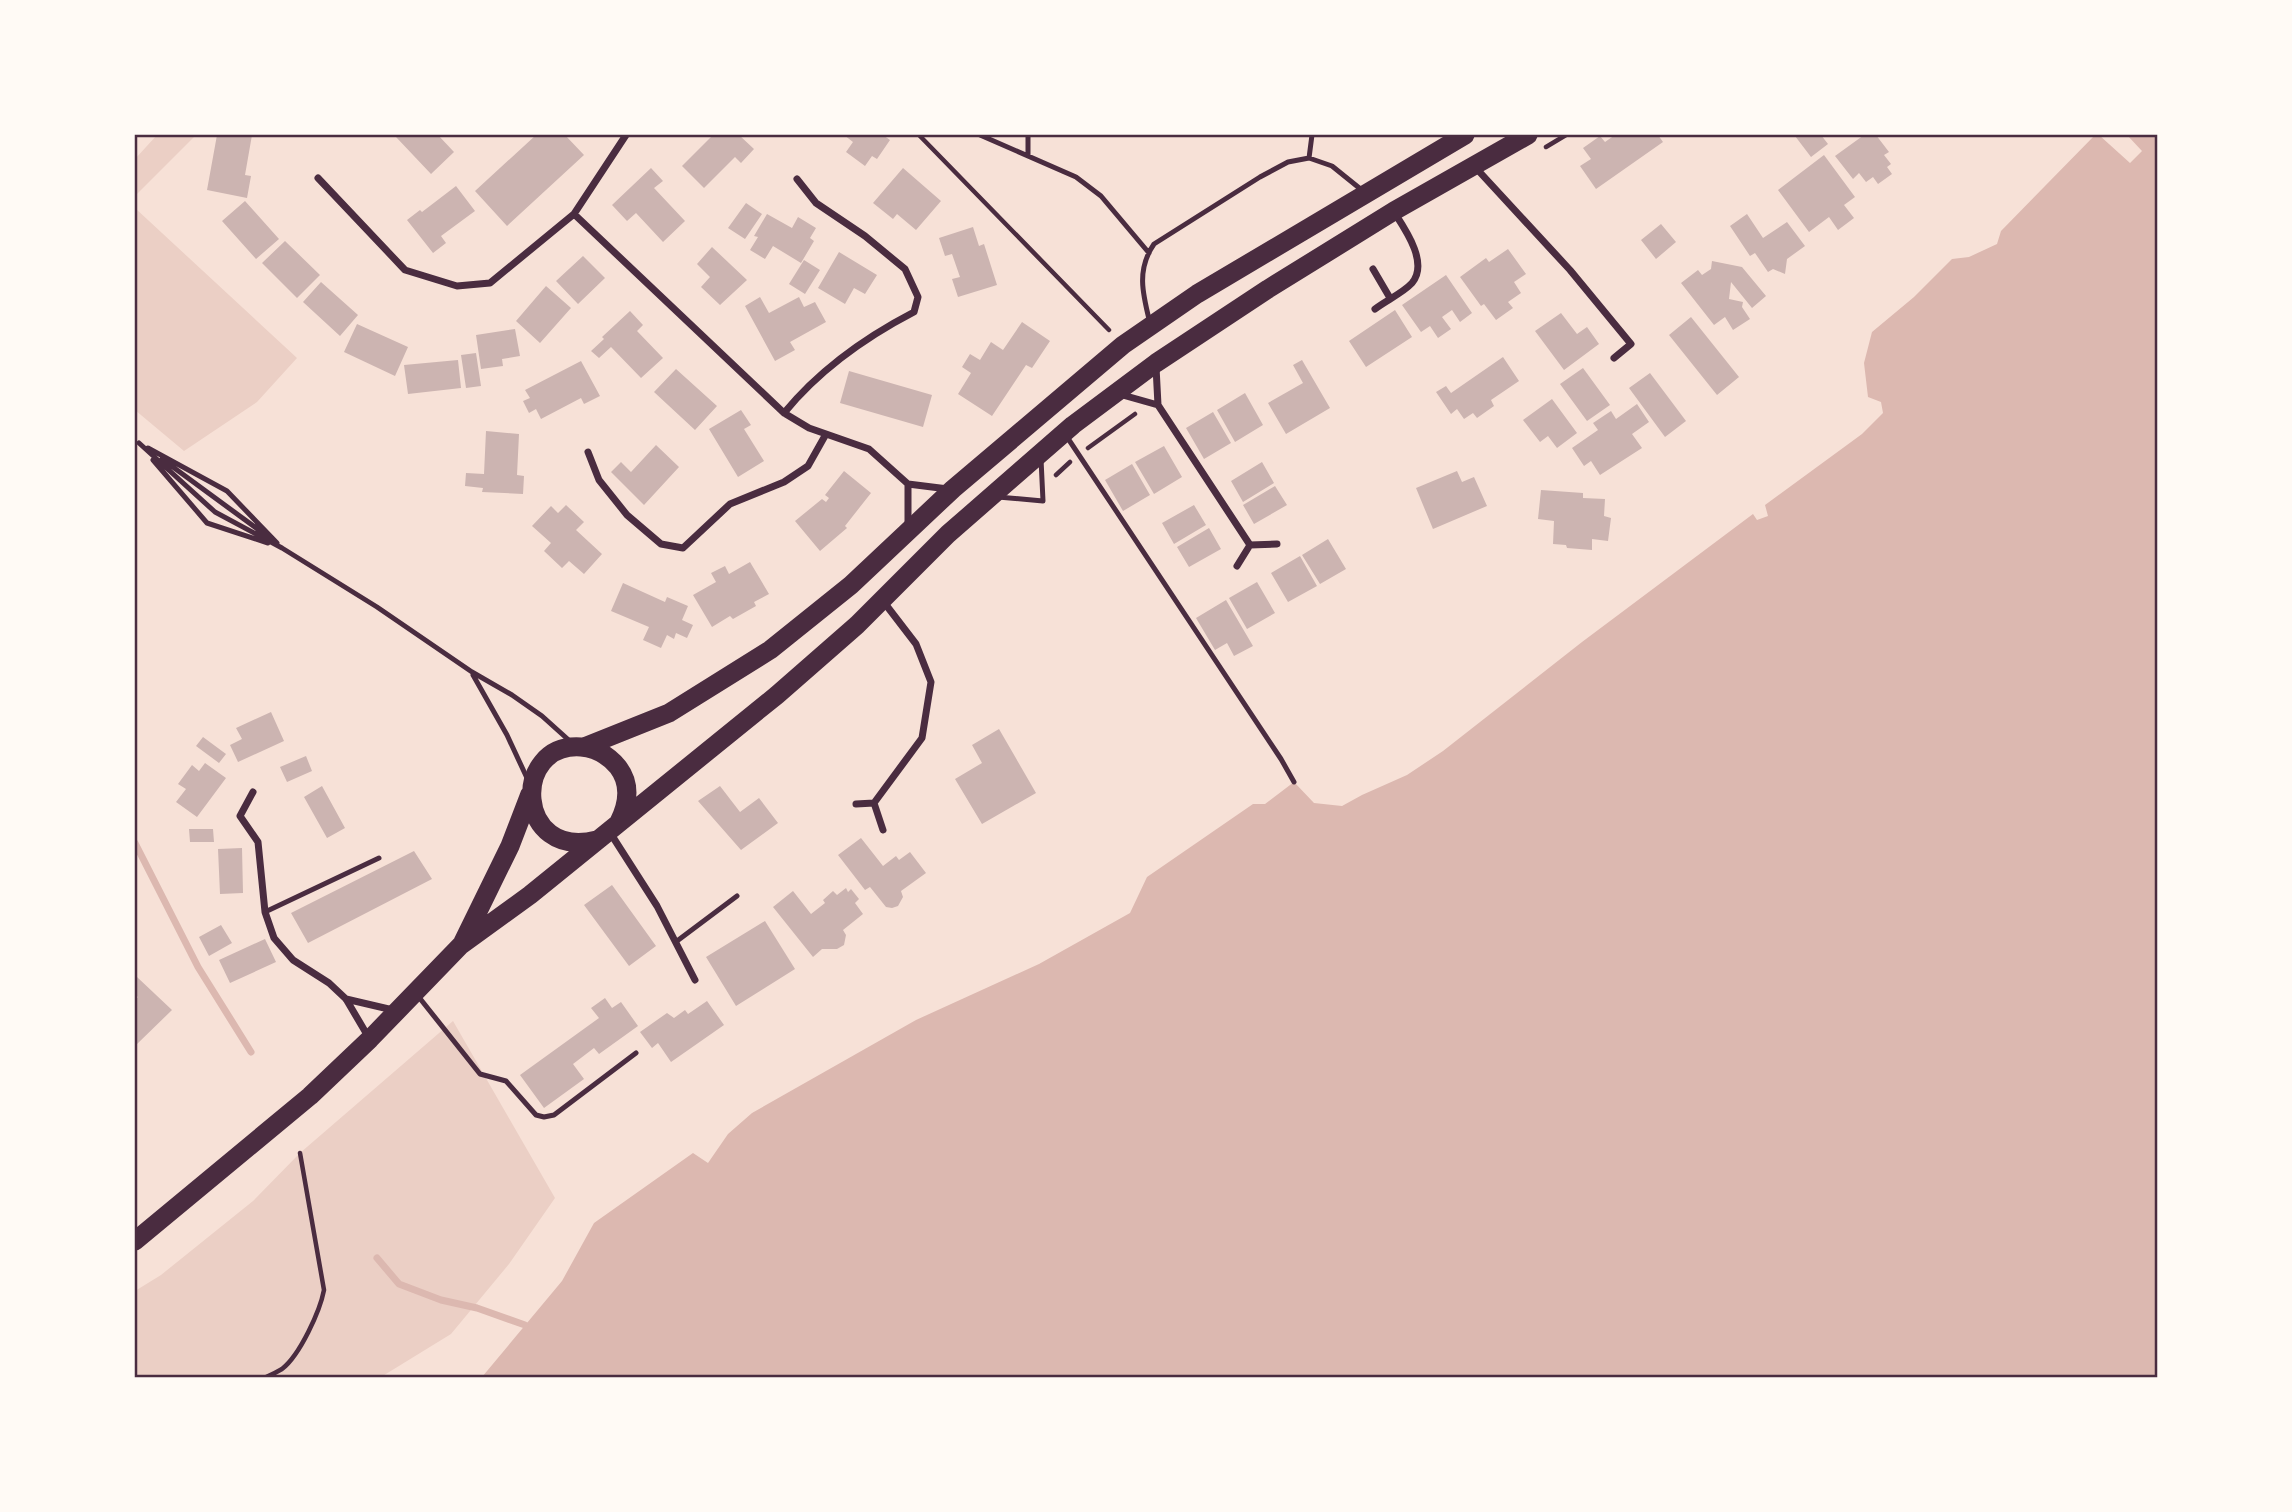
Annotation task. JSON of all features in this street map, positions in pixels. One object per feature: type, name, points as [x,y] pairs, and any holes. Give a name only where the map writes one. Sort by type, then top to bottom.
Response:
[{"type":"highway","points":[[461,945],[510,846],[535,774],[552,755],[669,713],[770,650],[851,585],[953,489],[1123,345],[1197,294],[1465,135]]},
{"type":"highway","points":[[135,1241],[310,1096],[398,1012],[461,945],[530,895],[777,695],[857,625],[948,534],[1064,433],[1156,363],[1394,211],[1474,166],[1534,143]]},
{"type":"highway","points":[[531,790],[532,807],[537,820],[546,831],[557,838],[570,843],[584,843],[608,831],[625,810],[627,796],[622,775],[610,758],[598,751],[580,747]]},
{"type":"street","points":[[318,178],[405,270],[457,286],[490,283],[574,214],[626,135]]},
{"type":"street","points":[[1474,166],[1570,270],[1631,344],[1614,358]]},
{"type":"street","points":[[785,413],[805,387],[842,355],[914,312],[918,298],[905,269],[866,236],[816,203],[797,179]]},
{"type":"street","points":[[1375,309],[1412,283],[1417,268],[1410,239],[1394,211]]},
{"type":"street","points":[[574,214],[785,413],[809,428],[869,449],[908,484],[953,489]]},
{"type":"street","points":[[1373,269],[1391,298]]},
{"type":"street","points":[[1156,363],[1158,405],[1250,545]]},
{"type":"street","points":[[1115,393],[1158,405]]},
{"type":"street","points":[[588,452],[599,480],[627,515],[662,544],[683,548],[730,504],[784,482],[808,466],[826,434]]},
{"type":"street","points":[[908,484],[908,531]]},
{"type":"street","points":[[1250,545],[1277,544]]},
{"type":"street","points":[[1237,566],[1250,545]]},
{"type":"street","points":[[874,803],[922,738],[931,682],[916,644],[882,599]]},
{"type":"street","points":[[253,792],[240,816],[258,842],[265,912],[274,938],[293,960],[329,983],[346,999],[370,1039]]},
{"type":"street","points":[[856,804],[874,803]]},
{"type":"street","points":[[874,803],[883,830]]},
{"type":"street","points":[[608,831],[626,855],[677,941],[695,980]]},
{"type":"street","points":[[346,999],[398,1012]]},
{"type":"lane","points":[[980,135],[1076,177],[1101,196],[1149,253]]},
{"type":"lane","points":[[1028,135],[1028,155]]},
{"type":"lane","points":[[1310,158],[1312,135]]},
{"type":"lane","points":[[1150,326],[1141,285],[1142,273],[1154,244],[1177,228],[1260,177],[1289,162],[1310,158],[1332,166],[1365,193]]},
{"type":"lane","points":[[1064,433],[1294,782]]},
{"type":"lane","points":[[135,453],[137,441]]},
{"type":"lane","points":[[137,441],[215,512],[282,548],[377,607],[472,672],[512,695],[580,747]]},
{"type":"lane","points":[[137,441],[222,501],[282,548]]},
{"type":"lane","points":[[137,441],[228,491],[282,548]]},
{"type":"lane","points":[[137,441],[207,523],[282,548]]},
{"type":"lane","points":[[992,496],[1043,501],[1040,452]]},
{"type":"lane","points":[[472,672],[507,735],[531,790]]},
{"type":"lane","points":[[265,912],[379,858]]},
{"type":"lane","points":[[677,941],[737,897]]},
{"type":"lane","points":[[416,993],[480,1074],[506,1081],[536,1115],[554,1115],[636,1053]]},
{"type":"path","points":[[919,135],[1123,345]]},
{"type":"path","points":[[1534,143],[1566,135]]},
{"type":"path","points":[[1043,491],[1060,469],[1133,415],[1158,405]]},
{"type":"path","points":[[267,1377],[282,1369],[292,1358],[321,1307],[324,1290],[300,1153]]},
{"type":"shaded area","points":[[157,135],[196,135],[135,196],[135,159]]},
{"type":"shaded area","points":[[2095,135],[2099,135],[2130,163],[2142,151],[2127,135],[2157,135],[2157,1377],[482,1377],[562,1281],[594,1223],[693,1153],[708,1163],[728,1134],[752,1113],[916,1020],[1039,964],[1130,913],[1147,877],[1253,804],[1265,804],[1294,782],[1314,803],[1342,806],[1407,775],[1443,751],[1582,642],[1753,514],[1757,520],[1768,516],[1765,505],[1862,434],[1883,413],[1881,402],[1868,397],[1864,363],[1872,332],[1914,297],[1952,259],[1969,257],[1997,244],[2001,231]]},
{"type":"shaded area","points":[[135,208],[297,358],[257,402],[184,451],[135,410]]},
{"type":"shaded area","points":[[453,1021],[555,1198],[509,1264],[451,1334],[381,1377],[135,1377],[135,1291],[161,1275],[253,1201],[300,1153]]},
{"type":"building","points":[[217,135],[252,135],[245,175],[251,176],[247,198],[207,190]]},
{"type":"building","points":[[438,135],[454,152],[431,174],[396,137]]},
{"type":"building","points":[[536,135],[565,135],[584,155],[507,226],[475,191]]},
{"type":"building","points":[[713,135],[739,135],[754,149],[741,163],[735,157],[704,188],[682,166]]},
{"type":"building","points":[[844,135],[883,135],[890,140],[877,159],[872,156],[865,166],[846,152],[853,142]]},
{"type":"building","points":[[1615,135],[1658,135],[1663,142],[1596,189],[1580,166],[1591,159],[1583,148],[1600,136],[1605,142]]},
{"type":"building","points":[[1821,135],[1828,144],[1811,157],[1795,136]]},
{"type":"building","points":[[1864,135],[1876,135],[1889,152],[1884,155],[1891,164],[1887,167],[1892,174],[1878,184],[1873,177],[1866,182],[1859,173],[1853,179],[1835,156]]},
{"type":"building","points":[[1824,155],[1855,197],[1844,205],[1854,218],[1838,230],[1829,217],[1809,232],[1778,190]]},
{"type":"building","points":[[651,168],[663,181],[654,188],[685,221],[663,242],[636,213],[627,221],[612,205]]},
{"type":"building","points":[[903,168],[941,201],[916,230],[897,214],[893,219],[873,203]]},
{"type":"building","points":[[456,186],[475,211],[441,236],[446,243],[433,253],[407,220]]},
{"type":"building","points":[[245,201],[279,239],[256,259],[222,221]]},
{"type":"building","points":[[746,203],[762,214],[745,239],[728,228]]},
{"type":"building","points":[[767,214],[792,228],[798,217],[816,228],[810,238],[814,241],[801,263],[773,246],[765,259],[750,250],[758,237],[754,236]]},
{"type":"building","points":[[1747,214],[1763,238],[1787,222],[1805,246],[1787,259],[1785,274],[1773,269],[1768,272],[1755,253],[1750,256],[1730,226]]},
{"type":"building","points":[[1661,224],[1676,242],[1656,259],[1641,240]]},
{"type":"building","points":[[973,227],[979,246],[984,244],[997,285],[958,297],[952,279],[960,277],[952,254],[945,256],[939,238]]},
{"type":"building","points":[[285,241],[320,275],[297,298],[262,263]]},
{"type":"building","points":[[712,247],[747,280],[720,305],[701,287],[710,277],[697,264]]},
{"type":"building","points":[[1508,249],[1526,274],[1514,282],[1521,293],[1508,302],[1513,308],[1496,320],[1484,304],[1481,306],[1460,277],[1486,258],[1489,262]]},
{"type":"building","points":[[839,252],[877,275],[865,294],[854,288],[845,304],[818,288]]},
{"type":"building","points":[[583,256],[605,278],[578,304],[556,281]]},
{"type":"building","points":[[804,260],[820,270],[805,294],[789,284]]},
{"type":"building","points":[[1712,261],[1742,267],[1766,296],[1752,308],[1731,282],[1729,299],[1743,302],[1742,307],[1750,319],[1733,330],[1725,317],[1714,325],[1681,283],[1698,270],[1702,275],[1711,269]]},
{"type":"building","points":[[1446,275],[1472,313],[1460,322],[1452,310],[1442,317],[1451,329],[1438,338],[1430,326],[1421,332],[1402,305]]},
{"type":"building","points":[[321,282],[358,315],[340,336],[303,302]]},
{"type":"building","points":[[546,286],[571,308],[540,343],[516,321]]},
{"type":"building","points":[[760,297],[769,313],[799,297],[804,307],[815,302],[826,322],[790,342],[795,350],[775,361],[745,306]]},
{"type":"building","points":[[1395,310],[1412,337],[1366,367],[1349,341]]},
{"type":"building","points":[[630,311],[643,325],[637,331],[663,358],[641,378],[611,347],[599,358],[591,351]]},
{"type":"building","points":[[1561,313],[1577,334],[1587,327],[1599,344],[1564,370],[1535,331]]},
{"type":"building","points":[[1691,317],[1739,377],[1717,395],[1669,335]]},
{"type":"building","points":[[1022,322],[1050,341],[1032,368],[1026,365],[992,416],[958,394],[971,373],[962,367],[970,354],[980,360],[991,342],[1003,350]]},
{"type":"building","points":[[357,324],[408,347],[395,376],[344,352]]},
{"type":"building","points":[[515,329],[520,356],[502,359],[503,366],[481,369],[476,335]]},
{"type":"building","points":[[476,353],[481,386],[466,388],[461,355]]},
{"type":"building","points":[[1503,357],[1519,381],[1491,400],[1494,406],[1477,418],[1473,413],[1464,419],[1457,409],[1451,414],[1436,392],[1446,386],[1451,393]]},
{"type":"building","points":[[458,360],[461,388],[408,394],[404,365]]},
{"type":"building","points":[[1302,360],[1330,408],[1286,434],[1268,403],[1303,383],[1293,365]]},
{"type":"building","points":[[581,361],[600,396],[584,404],[581,398],[541,419],[536,409],[529,413],[523,401],[530,398],[525,390]]},
{"type":"building","points":[[1583,368],[1610,405],[1587,421],[1560,384]]},
{"type":"building","points":[[676,369],[717,406],[695,430],[654,392]]},
{"type":"building","points":[[849,371],[932,395],[923,427],[840,403]]},
{"type":"building","points":[[1650,373],[1686,421],[1665,437],[1629,388]]},
{"type":"building","points":[[1245,393],[1263,425],[1235,442],[1217,410]]},
{"type":"building","points":[[1552,399],[1577,433],[1557,448],[1548,436],[1540,442],[1523,420]]},
{"type":"building","points":[[1637,404],[1649,422],[1632,434],[1642,448],[1600,475],[1591,461],[1584,466],[1572,448],[1598,430],[1593,423],[1611,411],[1616,419]]},
{"type":"building","points":[[741,410],[751,425],[744,429],[764,461],[738,477],[709,429]]},
{"type":"building","points":[[1213,412],[1231,443],[1204,459],[1186,428]]},
{"type":"building","points":[[486,431],[519,434],[517,475],[524,476],[523,494],[482,492],[483,488],[465,486],[466,473],[484,474]]},
{"type":"building","points":[[656,445],[679,467],[644,505],[611,472],[621,462],[631,472]]},
{"type":"building","points":[[1164,446],[1182,477],[1154,494],[1135,462]]},
{"type":"building","points":[[1262,462],[1274,483],[1243,502],[1231,481]]},
{"type":"building","points":[[1132,464],[1150,495],[1123,511],[1105,480]]},
{"type":"building","points":[[844,471],[871,493],[845,526],[847,528],[820,551],[795,521],[822,499],[826,502],[829,498],[825,495]]},
{"type":"building","points":[[1457,471],[1462,482],[1474,477],[1487,506],[1433,529],[1416,488]]},
{"type":"building","points":[[1275,486],[1287,505],[1254,524],[1243,505]]},
{"type":"building","points":[[1541,490],[1583,493],[1583,498],[1605,499],[1604,516],[1611,518],[1608,541],[1592,539],[1592,550],[1553,544],[1554,521],[1538,519]]},
{"type":"building","points":[[566,505],[584,522],[576,530],[602,554],[584,574],[569,561],[562,568],[544,551],[551,543],[532,526],[551,506],[558,513]]},
{"type":"building","points":[[1194,505],[1206,525],[1174,544],[1162,523]]},
{"type":"building","points":[[1209,528],[1221,549],[1189,567],[1177,547]]},
{"type":"building","points":[[1328,539],[1346,569],[1320,584],[1302,555]]},
{"type":"building","points":[[1300,556],[1317,586],[1288,602],[1271,573]]},
{"type":"building","points":[[750,562],[769,594],[754,602],[756,606],[733,619],[730,616],[712,627],[693,595],[716,582],[711,573],[725,566],[729,574]]},
{"type":"building","points":[[1257,582],[1275,613],[1247,629],[1229,598]]},
{"type":"building","points":[[623,583],[665,602],[667,597],[688,606],[682,620],[693,625],[687,638],[676,633],[674,639],[667,635],[661,648],[643,640],[649,627],[611,611]]},
{"type":"building","points":[[1226,600],[1253,646],[1234,656],[1227,643],[1215,650],[1196,618]]},
{"type":"building","points":[[271,712],[284,741],[238,762],[230,745],[242,739],[236,728]]},
{"type":"building","points":[[999,729],[1036,793],[982,824],[955,779],[982,763],[972,745]]},
{"type":"building","points":[[203,737],[226,754],[219,763],[196,746]]},
{"type":"building","points":[[306,756],[312,771],[287,782],[280,767]]},
{"type":"building","points":[[205,763],[226,778],[197,817],[176,802],[186,789],[178,784],[192,765],[199,771]]},
{"type":"building","points":[[322,786],[345,828],[327,838],[304,797]]},
{"type":"building","points":[[720,786],[740,812],[759,798],[778,823],[741,850],[698,801]]},
{"type":"building","points":[[189,829],[213,829],[214,842],[190,842]]},
{"type":"building","points":[[861,838],[883,866],[896,856],[899,860],[910,852],[926,873],[901,891],[903,897],[898,906],[886,907],[870,887],[865,890],[838,855]]},
{"type":"building","points":[[242,848],[243,893],[220,894],[218,849]]},
{"type":"building","points":[[414,851],[432,879],[308,943],[291,913]]},
{"type":"building","points":[[612,885],[656,946],[629,966],[584,905]]},
{"type":"building","points":[[846,888],[848,892],[851,889],[859,899],[855,903],[863,914],[843,930],[846,935],[844,945],[837,949],[822,949],[813,957],[773,907],[793,891],[811,914],[825,903],[823,900],[833,891],[837,895]]},
{"type":"building","points":[[765,921],[795,969],[736,1006],[706,957]]},
{"type":"building","points":[[221,925],[232,943],[209,956],[199,937]]},
{"type":"building","points":[[265,939],[276,962],[230,983],[219,960]]},
{"type":"building","points":[[137,977],[172,1010],[135,1046],[135,1000],[138,997],[135,995],[135,979]]},
{"type":"building","points":[[605,998],[612,1008],[621,1002],[638,1026],[599,1054],[594,1048],[573,1064],[584,1079],[544,1108],[520,1075],[599,1018],[591,1008]]},
{"type":"building","points":[[707,1001],[724,1025],[671,1062],[658,1043],[652,1048],[640,1032],[667,1013],[674,1018],[685,1010],[688,1014]]},
{"type":"waterway","points":[[135,843],[198,967],[251,1052]]},
{"type":"waterway","points":[[377,1258],[399,1284],[441,1300],[477,1308],[525,1325]]}]
